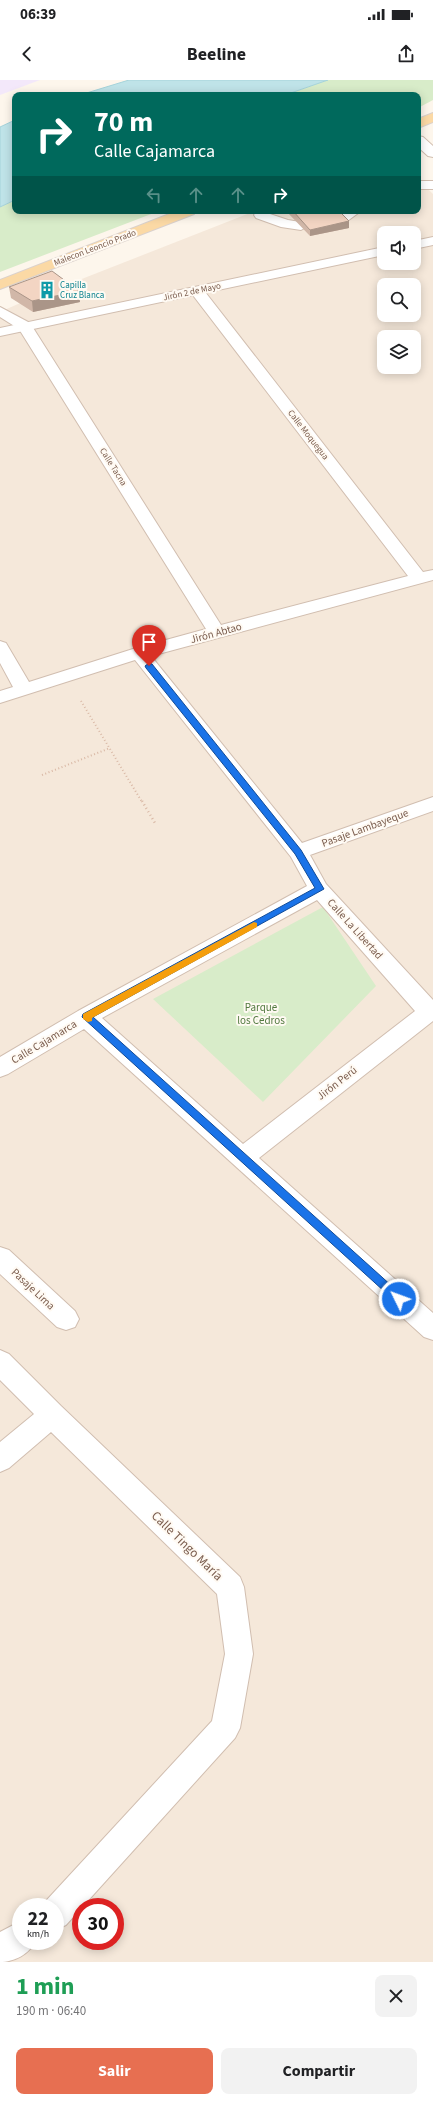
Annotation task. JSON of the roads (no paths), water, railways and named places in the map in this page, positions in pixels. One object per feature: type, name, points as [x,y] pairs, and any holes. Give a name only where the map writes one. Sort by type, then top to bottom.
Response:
[{"type":"main road","points":[[421,123],[433,117]]},
{"type":"main road","name":"Malecon Leoncio Prado","points":[[0,285],[181,214]]},
{"type":"street","points":[[421,143],[433,153]]},
{"type":"street","points":[[421,186],[433,185]]},
{"type":"street","points":[[255,214],[286,224],[301,226]]},
{"type":"street","points":[[341,219],[349,214]]},
{"type":"street","points":[[421,244],[433,241]]},
{"type":"street","name":"Jirón 2 de Mayo","points":[[0,332],[377,252]]},
{"type":"street","name":"Calle Moquegua","points":[[197,291],[426,577]]},
{"type":"street","name":"Calle Tacna","points":[[0,311],[25,326],[218,633]]},
{"type":"street","name":"Jirón Abtao","points":[[0,697],[139,654],[426,577]]},
{"type":"street","points":[[0,647],[24,690]]},
{"type":"street","name":"Calle La Libertad","points":[[139,654],[298,852],[320,889],[431,1010]]},
{"type":"street","name":"Pasaje Lambayeque","points":[[298,852],[433,804]]},
{"type":"street","name":"Calle Cajamarca","points":[[0,1068],[86,1017],[320,889]]},
{"type":"street","name":"Jirón Perú","points":[[242,1158],[431,1010]]},
{"type":"street","points":[[86,1017],[433,1329]]},
{"type":"street","name":"Pasaje Lima","points":[[0,1258],[66,1319]]},
{"type":"street","name":"Calle Tingo María","points":[[0,1362],[52,1415],[230,1587],[239,1654],[225,1728],[64,1904]]},
{"type":"street","points":[[0,1459],[52,1415]]},
{"type":"street","points":[[0,1951],[12,1943]]},
{"type":"water","points":[[129,80],[328,80],[294,92],[90,92]]},
{"type":"water","points":[[12,121],[12,201],[0,207],[0,127]]},
{"type":"place","name":"Capilla Cruz Blanca","points":[[47,290]]},
{"type":"park label","name":"Parque los Cedros","points":[[261,1013]]}]
